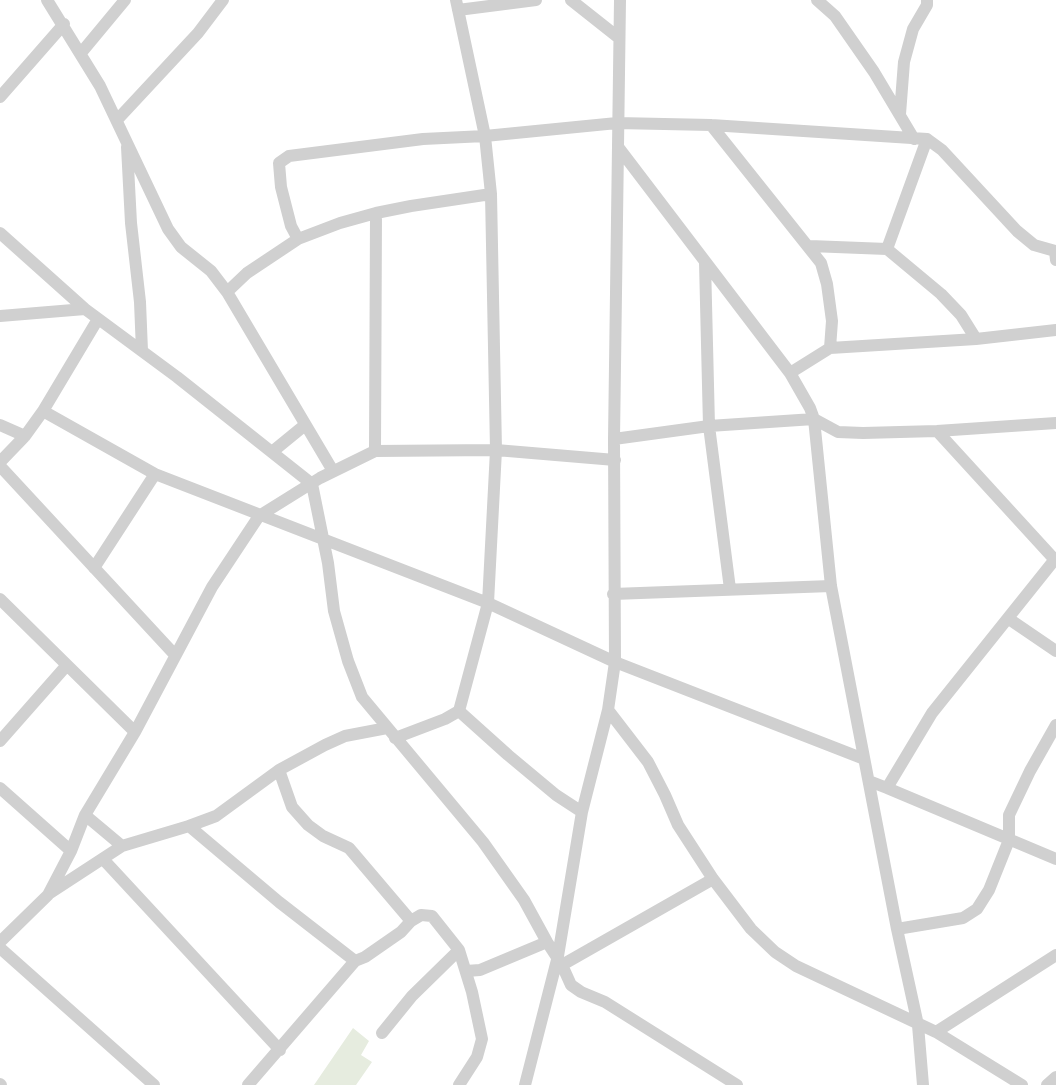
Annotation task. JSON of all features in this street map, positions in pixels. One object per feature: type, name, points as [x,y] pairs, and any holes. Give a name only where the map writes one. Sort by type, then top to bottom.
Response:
[{"type":"street","points":[[47,0],[81,53],[117,120],[168,229],[181,247],[211,271],[227,292],[333,471]]},
{"type":"street","points":[[81,53],[125,0]]},
{"type":"street","points":[[117,120],[198,33],[223,0]]},
{"type":"street","points":[[0,942],[48,895],[122,846],[216,816],[279,770],[345,736],[391,733],[445,719],[459,710],[488,603],[496,450],[491,194],[485,136],[456,5],[536,0]]},
{"type":"street","points":[[571,0],[618,38]]},
{"type":"street","points":[[525,1085],[560,961],[582,812],[608,710],[615,662],[613,594],[614,439],[620,0]]},
{"type":"street","points":[[817,0],[835,16],[874,72],[900,114],[921,139],[942,150],[1017,231],[1034,245],[1056,251],[1056,260]]},
{"type":"street","points":[[900,114],[904,62],[914,29],[927,0]]},
{"type":"street","points":[[0,97],[64,24]]},
{"type":"street","points":[[298,239],[291,226],[280,180],[279,163],[289,156],[423,139],[485,136],[617,123],[711,125],[921,139]]},
{"type":"street","points":[[711,125],[821,262],[827,284],[832,321],[830,348]]},
{"type":"street","points":[[887,249],[921,139]]},
{"type":"street","points":[[126,140],[142,351]]},
{"type":"street","points":[[618,147],[790,373],[802,392],[814,419],[832,586],[897,928],[918,1025],[923,1085]]},
{"type":"street","points":[[227,292],[247,273],[298,239],[340,223],[376,213],[491,194]]},
{"type":"street","points":[[375,451],[376,213]]},
{"type":"street","points":[[0,233],[85,309],[142,351],[312,484],[334,611],[348,661],[362,697],[483,842],[524,900],[547,942],[560,961],[571,985],[580,992],[605,1002],[736,1085]]},
{"type":"street","points":[[810,246],[887,249],[941,294],[961,315],[976,339]]},
{"type":"street","points":[[705,262],[709,426],[730,589]]},
{"type":"street","points":[[0,316],[85,309]]},
{"type":"street","points":[[98,319],[43,411],[25,436],[0,464],[175,655]]},
{"type":"street","points":[[790,373],[830,348],[976,339],[1056,330]]},
{"type":"street","points":[[43,411],[155,474],[259,516],[488,603],[615,662],[864,759]]},
{"type":"street","points":[[614,439],[709,426],[814,419],[838,432],[937,431],[1056,423]]},
{"type":"street","points":[[0,425],[25,436]]},
{"type":"street","points":[[272,452],[305,425]]},
{"type":"street","points":[[887,788],[932,713],[1055,559],[937,431]]},
{"type":"street","points":[[48,895],[71,852],[85,815],[135,732],[212,588],[259,516],[333,471],[375,451],[496,450],[615,460]]},
{"type":"street","points":[[94,568],[155,474]]},
{"type":"street","points":[[613,594],[832,586]]},
{"type":"street","points":[[0,599],[135,732]]},
{"type":"street","points":[[1009,618],[1056,651]]},
{"type":"street","points":[[0,740],[67,665]]},
{"type":"street","points":[[459,710],[529,772],[582,812]]},
{"type":"street","points":[[608,710],[648,762],[678,825],[713,879],[751,929],[774,952],[796,966],[936,1032],[1022,1085]]},
{"type":"street","points":[[897,928],[963,918],[977,909],[989,890],[1008,840],[1009,815],[1030,771],[1056,725]]},
{"type":"street","points":[[279,770],[292,807],[308,825],[323,836],[349,848],[411,921]]},
{"type":"street","points":[[869,780],[1056,859]]},
{"type":"street","points":[[0,788],[71,852]]},
{"type":"street","points":[[85,815],[122,846]]},
{"type":"street","points":[[189,826],[279,902],[355,961]]},
{"type":"street","points":[[103,859],[280,1050]]},
{"type":"street","points":[[560,961],[713,879]]},
{"type":"street","points":[[248,1085],[355,961],[365,958],[421,915],[432,916],[459,950],[466,971],[482,1039],[477,1057],[459,1085]]},
{"type":"street","points":[[466,971],[480,970],[547,942]]},
{"type":"street","points":[[0,948],[154,1085]]},
{"type":"street","points":[[382,1033],[412,996],[459,950]]},
{"type":"street","points":[[936,1032],[1056,955]]},
{"type":"street","points":[[1047,1085],[1056,1077]]},
{"type":"shaded area","points":[[353,1028],[369,1041],[361,1055],[372,1062],[356,1085],[314,1085]]}]
